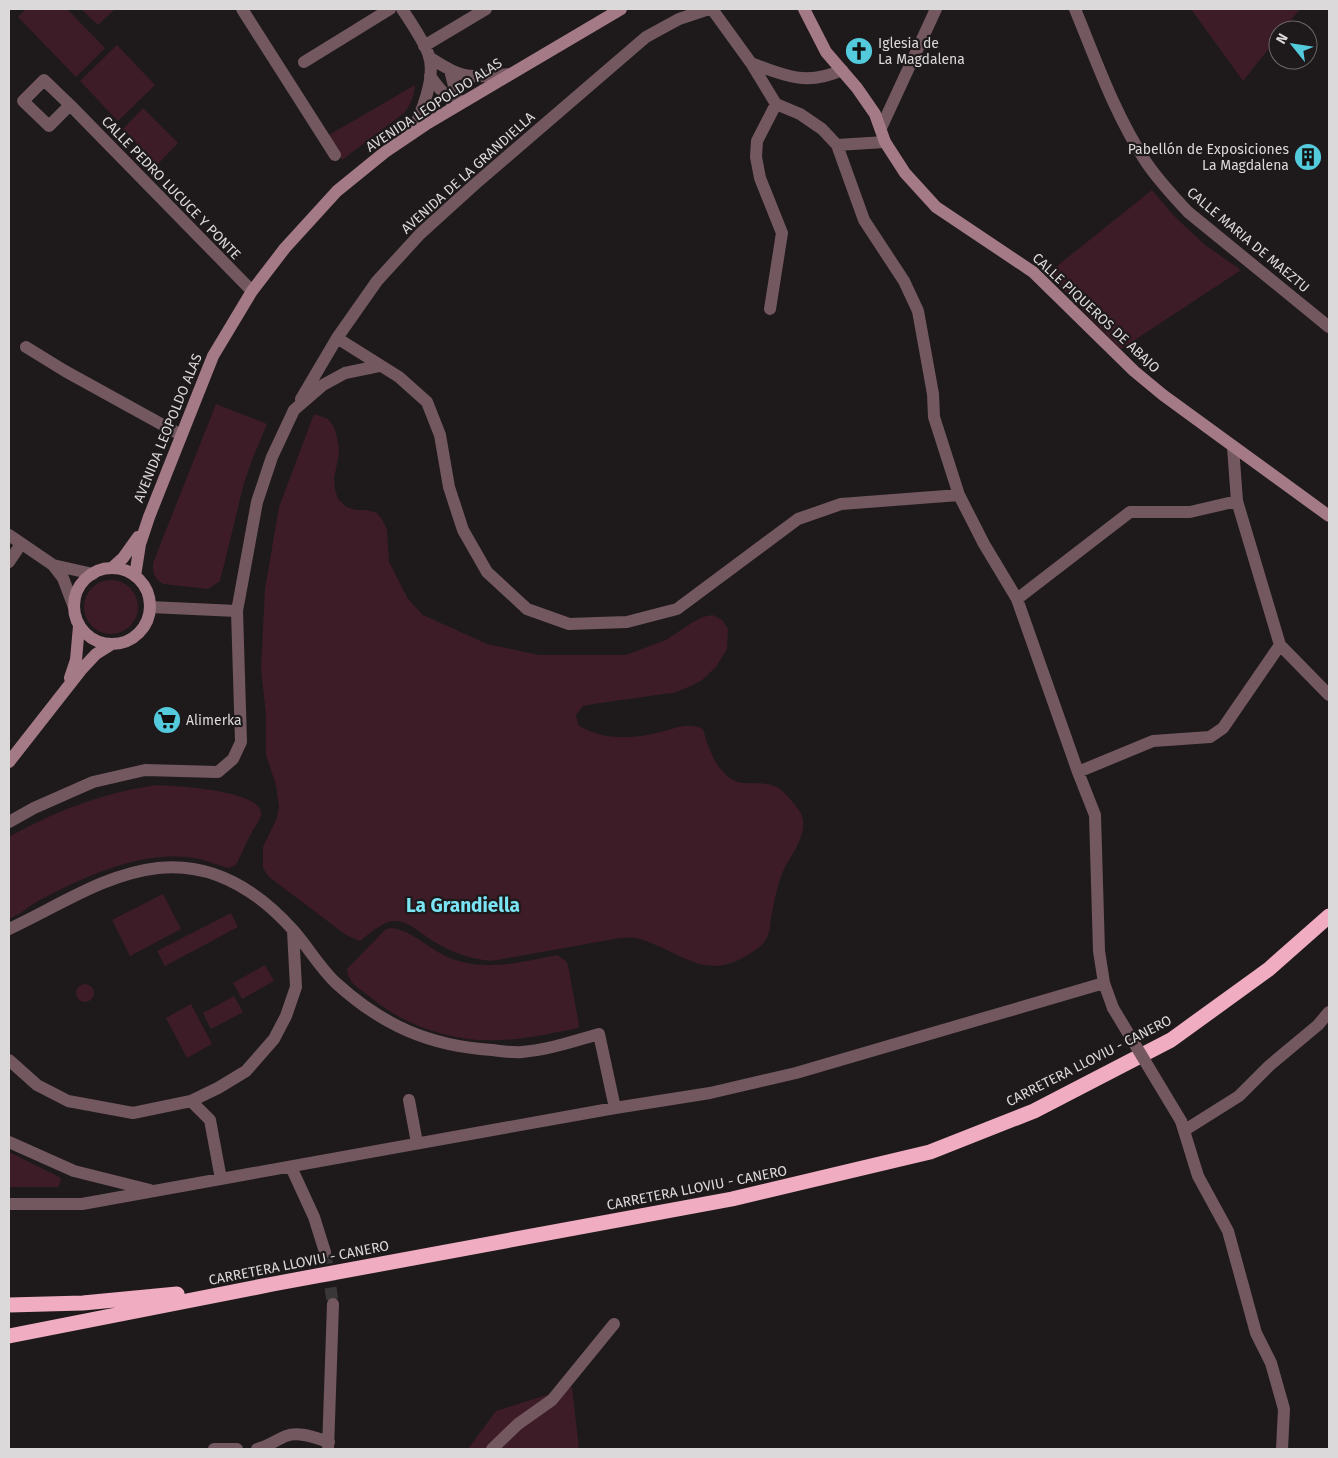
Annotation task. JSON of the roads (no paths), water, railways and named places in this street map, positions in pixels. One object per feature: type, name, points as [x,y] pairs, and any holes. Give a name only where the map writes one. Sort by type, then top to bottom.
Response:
[{"type":"highway","name":"CARRETERA LLOVIU - CANERO","points":[[9,1336],[273,1284],[732,1199],[930,1152],[1034,1111],[1171,1040],[1269,969],[1329,916]]},
{"type":"highway","points":[[9,1305],[83,1303],[273,1284]]},
{"type":"main road","name":"AVENIDA LEOPOLDO ALAS","points":[[134,576],[140,544],[149,517],[213,356],[252,291],[285,248],[337,192],[385,152],[457,104],[621,9]]},
{"type":"main road","name":"CALLE PIQUEROS DE ABAJO","points":[[804,9],[826,52],[857,88],[875,114],[885,142],[905,173],[936,207],[1033,272],[1134,371],[1163,395],[1329,516]]},
{"type":"main road","name":"AVENIDA LEOPOLDO ALAS","points":[[112,568],[134,544],[149,517]]},
{"type":"main road","points":[[112,568],[124,570],[143,584],[148,595],[150,607],[143,629],[124,643],[112,644],[99,642],[88,636],[79,626],[74,607],[76,594],[83,582],[93,574],[112,568]]},
{"type":"main road","points":[[65,690],[76,660],[79,626]]},
{"type":"main road","points":[[9,762],[65,690],[96,654],[112,644]]},
{"type":"street","points":[[242,9],[335,155]]},
{"type":"street","points":[[304,62],[390,9]]},
{"type":"street","points":[[402,9],[427,51],[450,70],[468,77],[510,74]]},
{"type":"street","points":[[427,51],[486,9]]},
{"type":"street","points":[[710,9],[751,63],[776,104],[800,114],[822,129],[837,145],[864,220],[904,281],[918,311],[933,394],[934,417],[959,495],[984,544],[1017,599],[1095,815],[1099,951],[1104,983],[1113,1008],[1183,1125],[1198,1176],[1228,1231],[1256,1333],[1271,1363],[1284,1409],[1282,1449]]},
{"type":"street","name":"AVENIDA DE LA GRANDIELLA","points":[[9,822],[34,808],[93,782],[146,770],[218,772],[233,759],[241,742],[237,611],[257,502],[272,457],[294,410],[337,338],[377,281],[420,234],[476,183],[646,37],[680,19],[710,9]]},
{"type":"street","points":[[881,128],[936,9]]},
{"type":"street","name":"CALLE MARIA DE MAEZTU","points":[[1075,9],[1111,95],[1146,162],[1170,194],[1188,212],[1329,327]]},
{"type":"street","points":[[411,134],[427,97],[430,76],[427,51]]},
{"type":"street","points":[[751,63],[797,79],[827,77],[842,70]]},
{"type":"street","points":[[450,70],[457,104]]},
{"type":"street","points":[[430,76],[444,93],[457,104]]},
{"type":"street","points":[[770,309],[782,233],[760,178],[756,157],[758,141],[776,104]]},
{"type":"street","name":"CALLE PEDRO LUCUCE Y PONTE","points":[[70,105],[252,291]]},
{"type":"street","points":[[837,145],[885,142]]},
{"type":"street","points":[[337,338],[399,377],[427,402],[440,435],[449,487],[463,530],[487,572],[528,609],[569,624],[627,622],[677,609],[798,519],[841,504],[959,495]]},
{"type":"street","points":[[26,347],[180,435]]},
{"type":"street","points":[[294,410],[323,384],[345,373],[379,366]]},
{"type":"street","points":[[1233,447],[1236,501],[1280,645],[1329,695]]},
{"type":"street","points":[[1017,599],[1130,512],[1190,512],[1236,501]]},
{"type":"street","points":[[9,536],[53,565],[93,574]]},
{"type":"street","points":[[9,562],[21,544]]},
{"type":"street","points":[[53,565],[62,578],[74,607]]},
{"type":"street","points":[[150,607],[237,611]]},
{"type":"street","points":[[1078,772],[1153,741],[1210,737],[1223,728],[1280,645]]},
{"type":"street","points":[[9,930],[81,893],[135,871],[187,867],[234,882],[253,893],[268,905],[293,931],[334,981],[368,1010],[413,1035],[471,1049],[522,1052],[568,1043],[599,1034],[615,1108]]},
{"type":"street","points":[[10,1063],[37,1085],[68,1101],[133,1113],[191,1101],[218,1088],[246,1071],[274,1038],[286,1016],[296,987],[293,931]]},
{"type":"street","points":[[9,1204],[82,1204],[615,1108],[710,1093],[796,1073],[1104,983]]},
{"type":"street","points":[[1183,1125],[1240,1096],[1269,1066],[1318,1025],[1329,1012]]},
{"type":"street","points":[[409,1100],[417,1144]]},
{"type":"street","points":[[191,1101],[210,1120],[221,1179]]},
{"type":"street","points":[[9,1142],[74,1171],[155,1192]]},
{"type":"street","points":[[291,1166],[314,1217],[325,1252]]},
{"type":"street","points":[[257,1449],[269,1446],[288,1435],[305,1435],[328,1446],[333,1304]]},
{"type":"street","points":[[492,1449],[518,1424],[552,1400],[614,1324]]},
{"type":"street","points":[[214,1449],[237,1449]]},
{"type":"tunnel","points":[[325,1252],[333,1304]]},
{"type":"place","name":"Iglesia de La Magdalena","points":[[859,51]]},
{"type":"place","name":"Pabellón de Exposiciones La Magdalena","points":[[1308,157]]},
{"type":"place","name":"Alimerka","points":[[167,720]]},
{"type":"district","name":"La Grandiella","points":[[463,905]]}]
